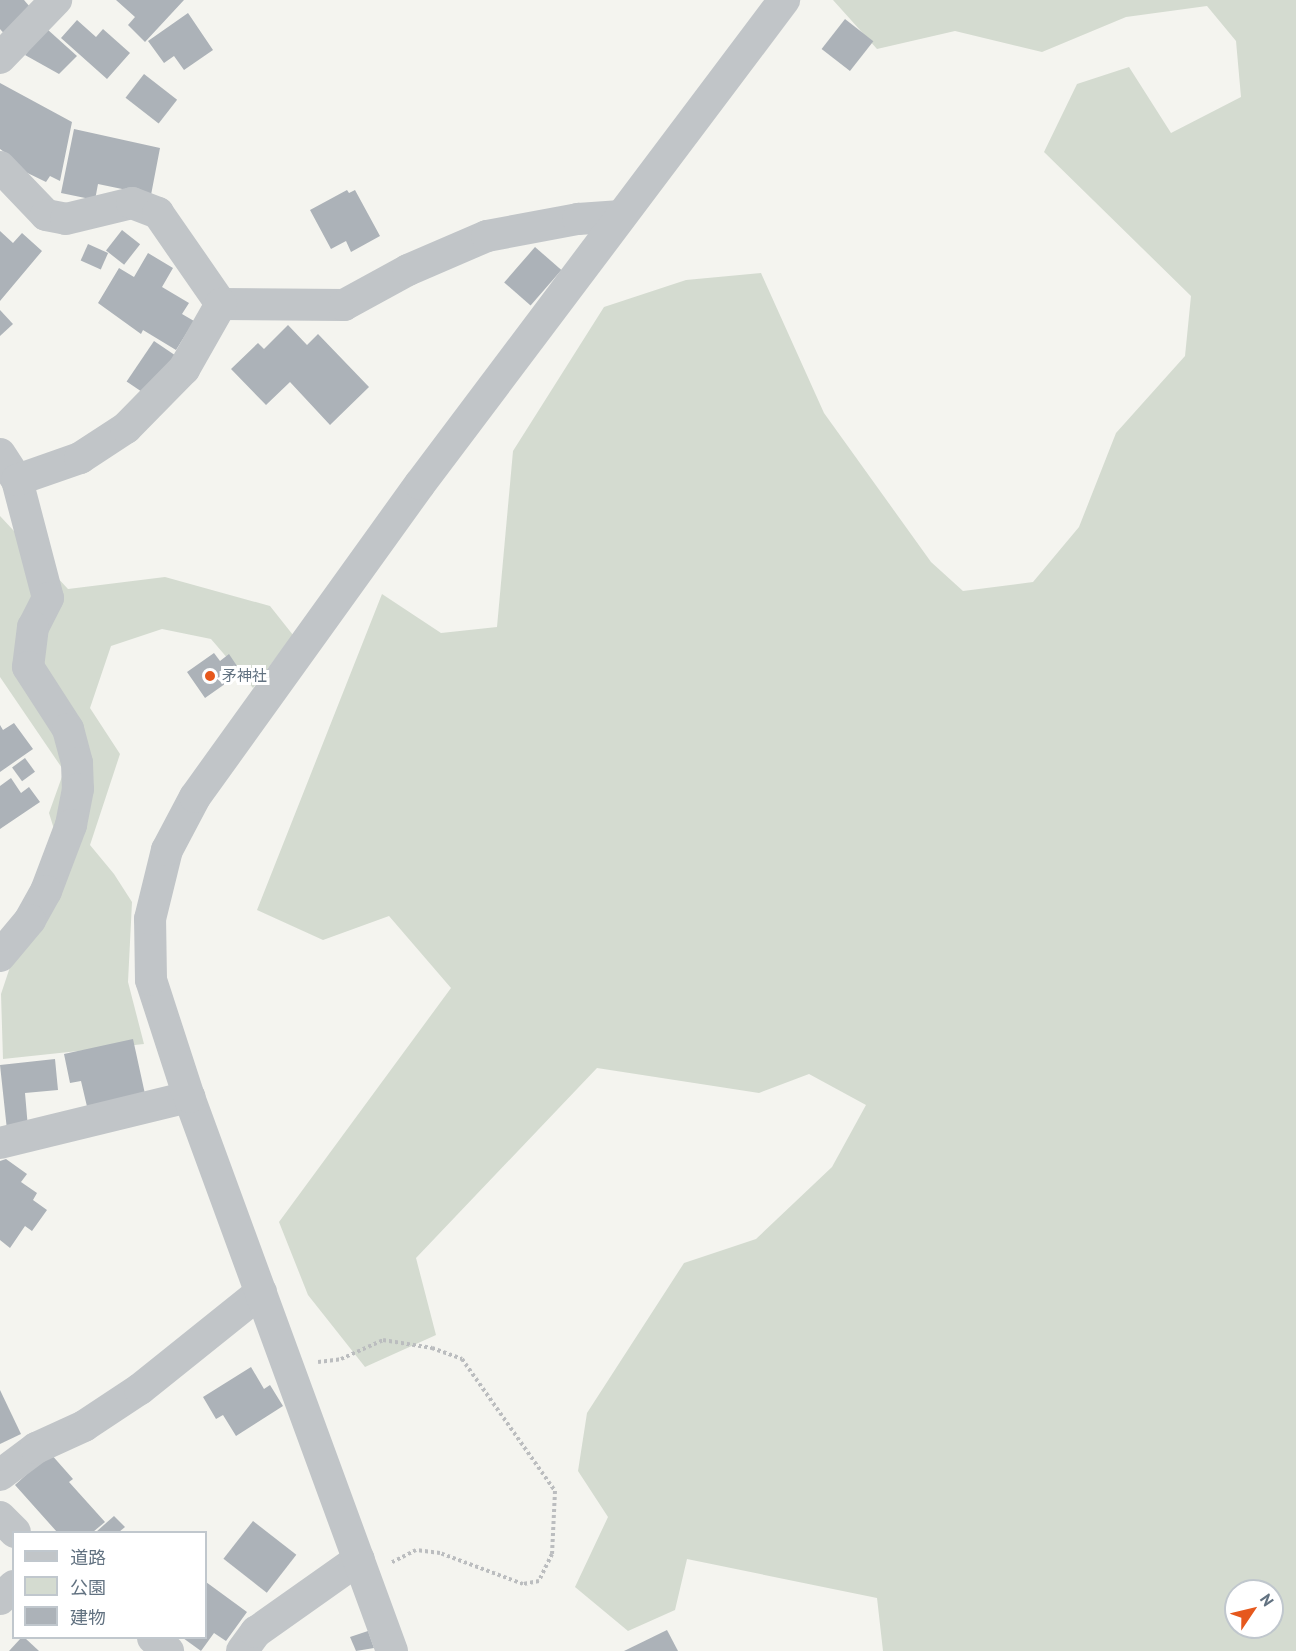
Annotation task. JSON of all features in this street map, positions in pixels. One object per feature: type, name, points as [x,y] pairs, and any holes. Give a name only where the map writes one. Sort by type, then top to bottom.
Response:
[{"type":"street","points":[[0,58],[56,0]]},
{"type":"street","points":[[392,1651],[189,1097],[151,980],[150,919],[167,850],[202,788],[420,484],[784,0]]},
{"type":"street","points":[[1,171],[46,215],[66,219],[132,203],[158,213],[221,304]]},
{"type":"street","points":[[221,304],[344,305],[408,270],[487,236],[578,219],[621,216]]},
{"type":"street","points":[[0,956],[30,920],[46,891],[70,825],[78,789],[78,763],[68,729],[28,667],[33,627],[48,598],[8,467],[80,458],[126,428],[184,369],[221,304]]},
{"type":"street","points":[[1,1136],[189,1097]]},
{"type":"street","points":[[0,1475],[36,1448],[84,1426],[140,1389],[261,1292]]},
{"type":"street","points":[[0,1517],[13,1531]]},
{"type":"street","points":[[242,1651],[256,1632],[362,1568]]},
{"type":"street","points":[[0,1599],[12,1588]]},
{"type":"street","points":[[154,1639],[168,1651]]},
{"type":"path","points":[[288,1367],[341,1359],[383,1340],[432,1348],[462,1359],[555,1491],[552,1554],[539,1581],[523,1584],[440,1553],[416,1550],[362,1568]]},
{"type":"green space","points":[[833,0],[1296,0],[1296,1651],[883,1651],[877,1598],[687,1559],[675,1610],[628,1631],[575,1587],[608,1517],[578,1471],[587,1413],[684,1263],[756,1239],[832,1167],[866,1105],[809,1074],[759,1093],[597,1068],[416,1258],[436,1335],[365,1367],[308,1295],[279,1222],[451,988],[389,916],[323,940],[257,910],[382,594],[441,633],[497,627],[513,451],[604,307],[686,280],[761,273],[824,413],[931,562],[963,591],[1033,582],[1079,527],[1116,433],[1185,356],[1191,296],[1044,152],[1077,84],[1129,67],[1171,133],[1241,97],[1236,41],[1207,6],[1126,17],[1042,52],[955,31],[877,49]]},
{"type":"green space","points":[[0,516],[68,589],[165,577],[270,606],[293,635],[253,688],[211,639],[162,629],[111,646],[90,708],[120,754],[90,845],[114,874],[132,902],[128,982],[144,1044],[3,1059],[1,994],[13,958],[66,868],[49,813],[64,771],[0,677]]},
{"type":"building","points":[[0,0],[24,0],[36,14],[8,38],[0,29]]},
{"type":"building","points":[[116,0],[184,0],[145,42],[128,25],[135,17]]},
{"type":"building","points":[[188,13],[213,50],[184,70],[174,56],[164,63],[148,41]]},
{"type":"building","points":[[845,19],[873,41],[850,71],[822,49]]},
{"type":"building","points":[[77,20],[96,37],[103,29],[130,53],[107,79],[61,38]]},
{"type":"building","points":[[47,29],[77,56],[59,74],[25,55]]},
{"type":"building","points":[[144,74],[177,100],[159,123],[126,98]]},
{"type":"building","points":[[0,83],[72,122],[60,181],[50,176],[46,182],[7,163],[11,157],[0,149]]},
{"type":"building","points":[[74,129],[160,148],[151,195],[98,184],[95,200],[61,193]]},
{"type":"building","points":[[347,190],[349,193],[355,190],[380,236],[351,252],[346,241],[331,249],[310,210]]},
{"type":"building","points":[[122,230],[140,244],[124,265],[106,250]]},
{"type":"building","points":[[0,231],[13,243],[22,233],[42,251],[0,301]]},
{"type":"building","points":[[88,244],[108,253],[101,269],[81,260]]},
{"type":"building","points":[[535,247],[561,270],[531,305],[504,282]]},
{"type":"building","points":[[148,253],[173,268],[162,287],[189,303],[182,314],[194,321],[176,350],[143,330],[141,334],[98,303],[119,268],[134,277]]},
{"type":"building","points":[[0,310],[13,324],[0,336]]},
{"type":"building","points":[[288,325],[307,345],[318,334],[369,387],[330,425],[290,382],[266,405],[231,369],[258,343],[264,349]]},
{"type":"building","points":[[154,341],[175,355],[147,396],[127,382]]},
{"type":"building","name":"矛神社","points":[[214,653],[220,661],[229,654],[237,666],[228,673],[232,679],[205,698],[187,672]]},
{"type":"building","points":[[14,723],[33,749],[0,772],[0,725],[3,730]]},
{"type":"building","points":[[25,758],[35,772],[22,781],[12,767]]},
{"type":"building","points":[[11,778],[21,793],[29,787],[40,802],[0,829],[0,786]]},
{"type":"building","points":[[133,1039],[145,1094],[89,1115],[81,1081],[70,1083],[64,1054]]},
{"type":"building","points":[[55,1059],[58,1090],[25,1093],[28,1128],[7,1130],[0,1065]]},
{"type":"building","points":[[6,1159],[27,1174],[21,1182],[37,1193],[33,1200],[47,1210],[32,1231],[25,1226],[10,1248],[0,1240],[0,1161]]},
{"type":"building","points":[[251,1367],[264,1389],[270,1385],[283,1406],[236,1436],[223,1415],[216,1419],[203,1397]]},
{"type":"building","points":[[0,1390],[21,1434],[0,1444]]},
{"type":"building","points":[[50,1453],[73,1479],[69,1482],[105,1522],[94,1531],[56,1531],[15,1485]]},
{"type":"building","points":[[114,1516],[125,1527],[120,1531],[97,1531]]},
{"type":"building","points":[[253,1521],[296,1555],[267,1593],[223,1559]]},
{"type":"building","points":[[207,1583],[247,1612],[226,1641],[214,1633],[201,1651],[184,1639],[207,1639]]},
{"type":"building","points":[[667,1630],[678,1651],[624,1651]]},
{"type":"building","points":[[368,1631],[374,1648],[356,1651],[350,1637]]},
{"type":"building","points":[[20,1639],[26,1639],[39,1651],[9,1651]]},
{"type":"place","name":"矛神社","points":[[210,676]]}]
